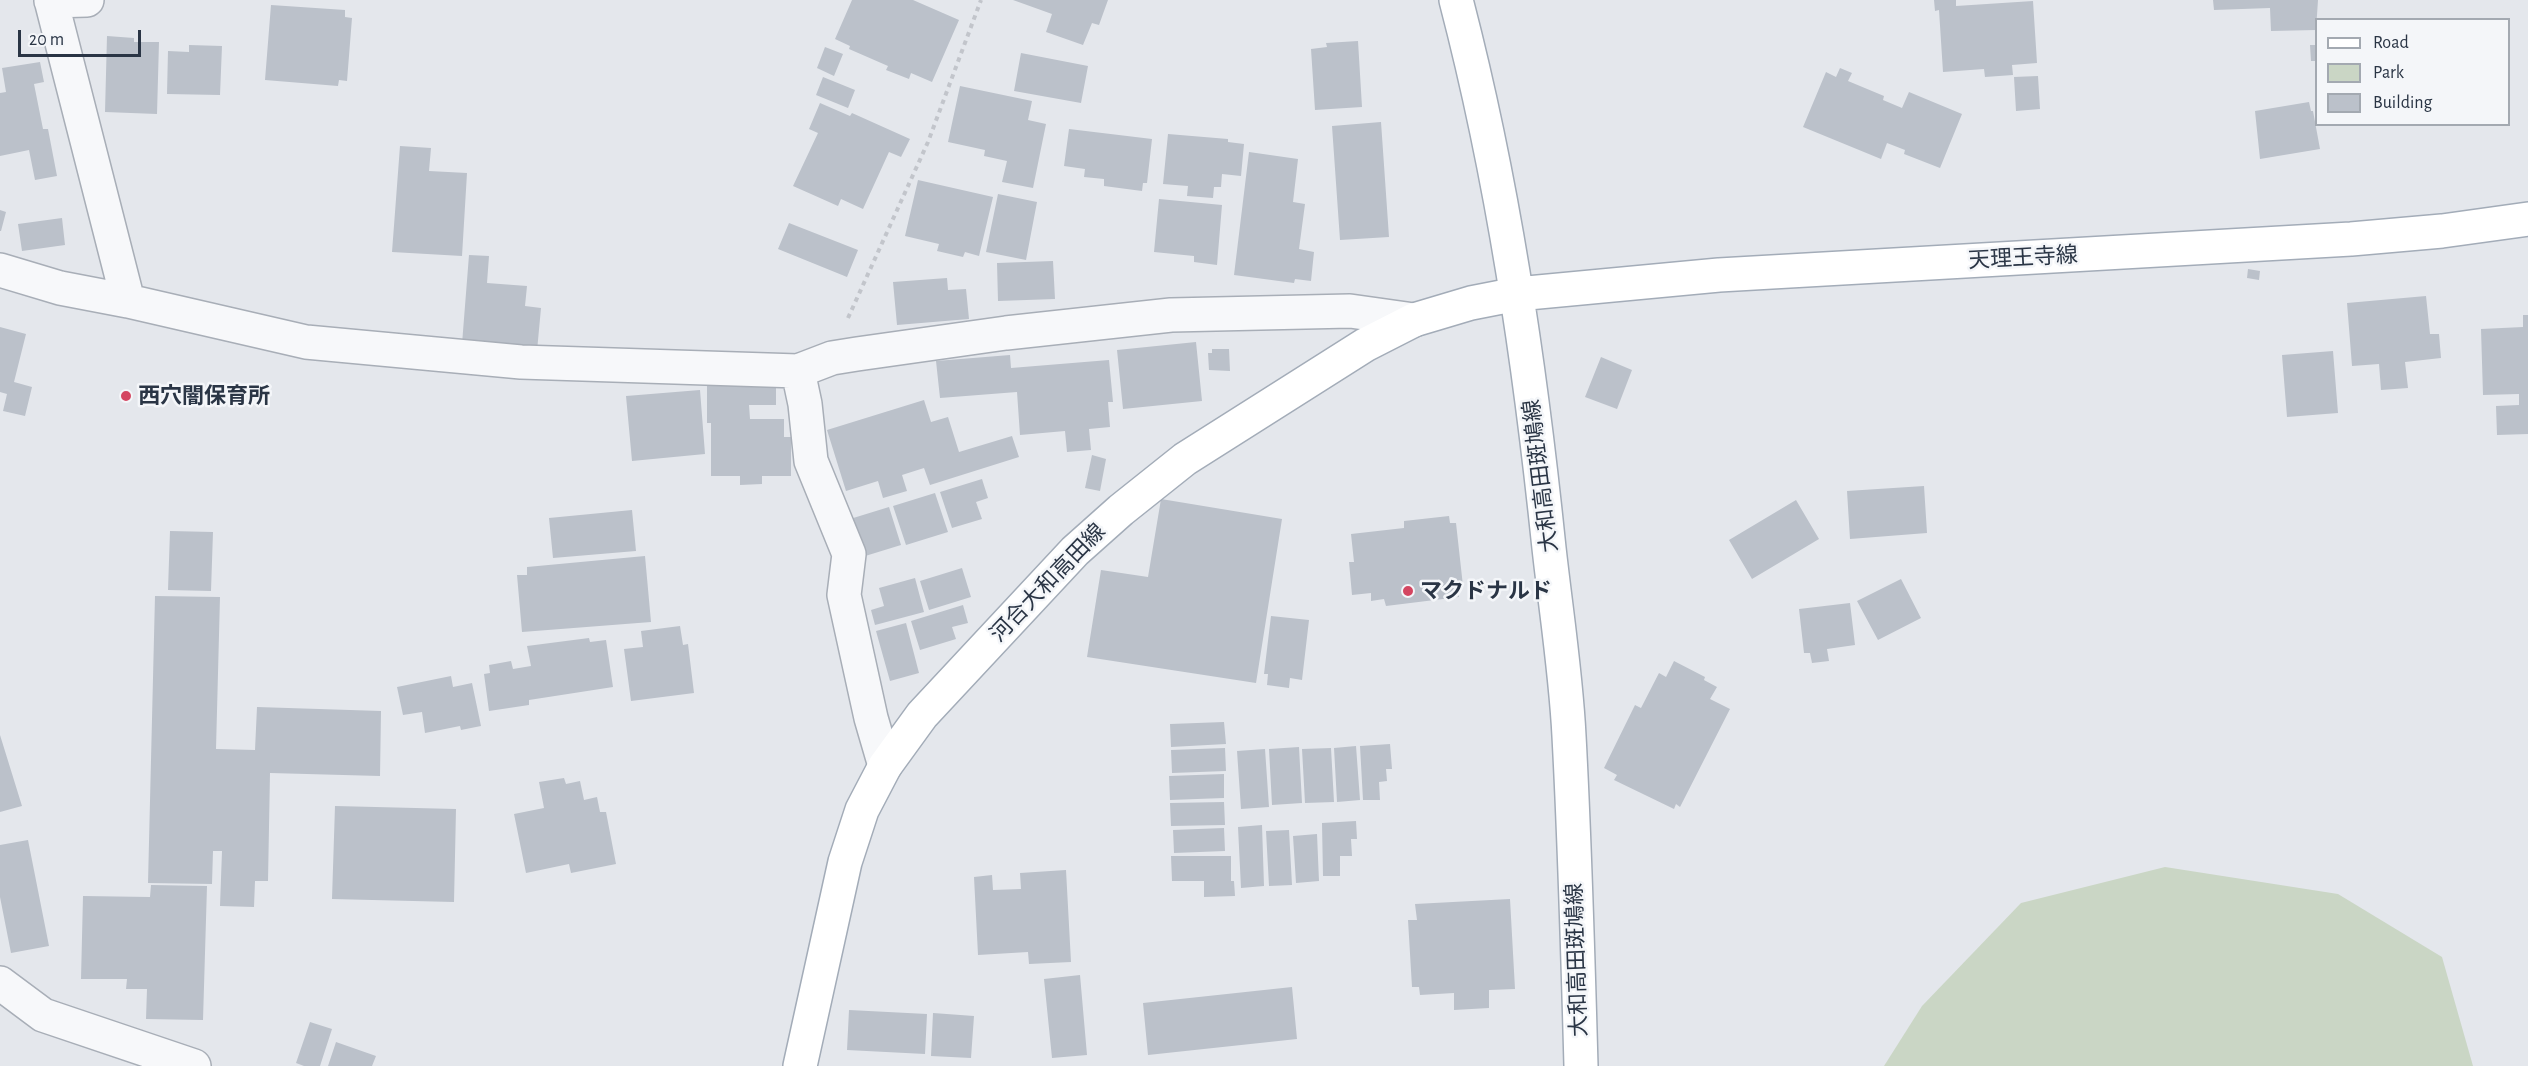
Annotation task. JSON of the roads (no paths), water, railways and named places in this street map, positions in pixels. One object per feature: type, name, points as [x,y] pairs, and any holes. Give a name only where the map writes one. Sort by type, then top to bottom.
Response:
[{"type":"main road","name":"大和高田斑鳩線","points":[[1456,0],[1473,64],[1517,294],[1536,428],[1569,734],[1581,1066]]},
{"type":"main road","name":"天理王寺線","points":[[1517,294],[1719,275],[2351,239],[2442,231],[2528,219]]},
{"type":"main road","name":"河合大和高田線","points":[[800,1066],[845,862],[862,810],[885,766],[930,707],[1075,552],[1120,510],[1185,459],[1365,345],[1414,320],[1471,303],[1517,294]]},
{"type":"street","points":[[87,0],[51,0],[128,301]]},
{"type":"street","points":[[0,270],[60,288],[128,301],[306,342],[521,362],[798,371],[832,358],[1006,333],[1171,315],[1350,311],[1414,320]]},
{"type":"street","points":[[798,371],[805,404],[812,461],[849,554],[844,595],[871,718],[885,766]]},
{"type":"street","points":[[0,983],[43,1015],[194,1066]]},
{"type":"place","name":"西穴闇保育所","points":[[126,396]]},
{"type":"place","name":"マクドナルド","points":[[1408,591]]}]
